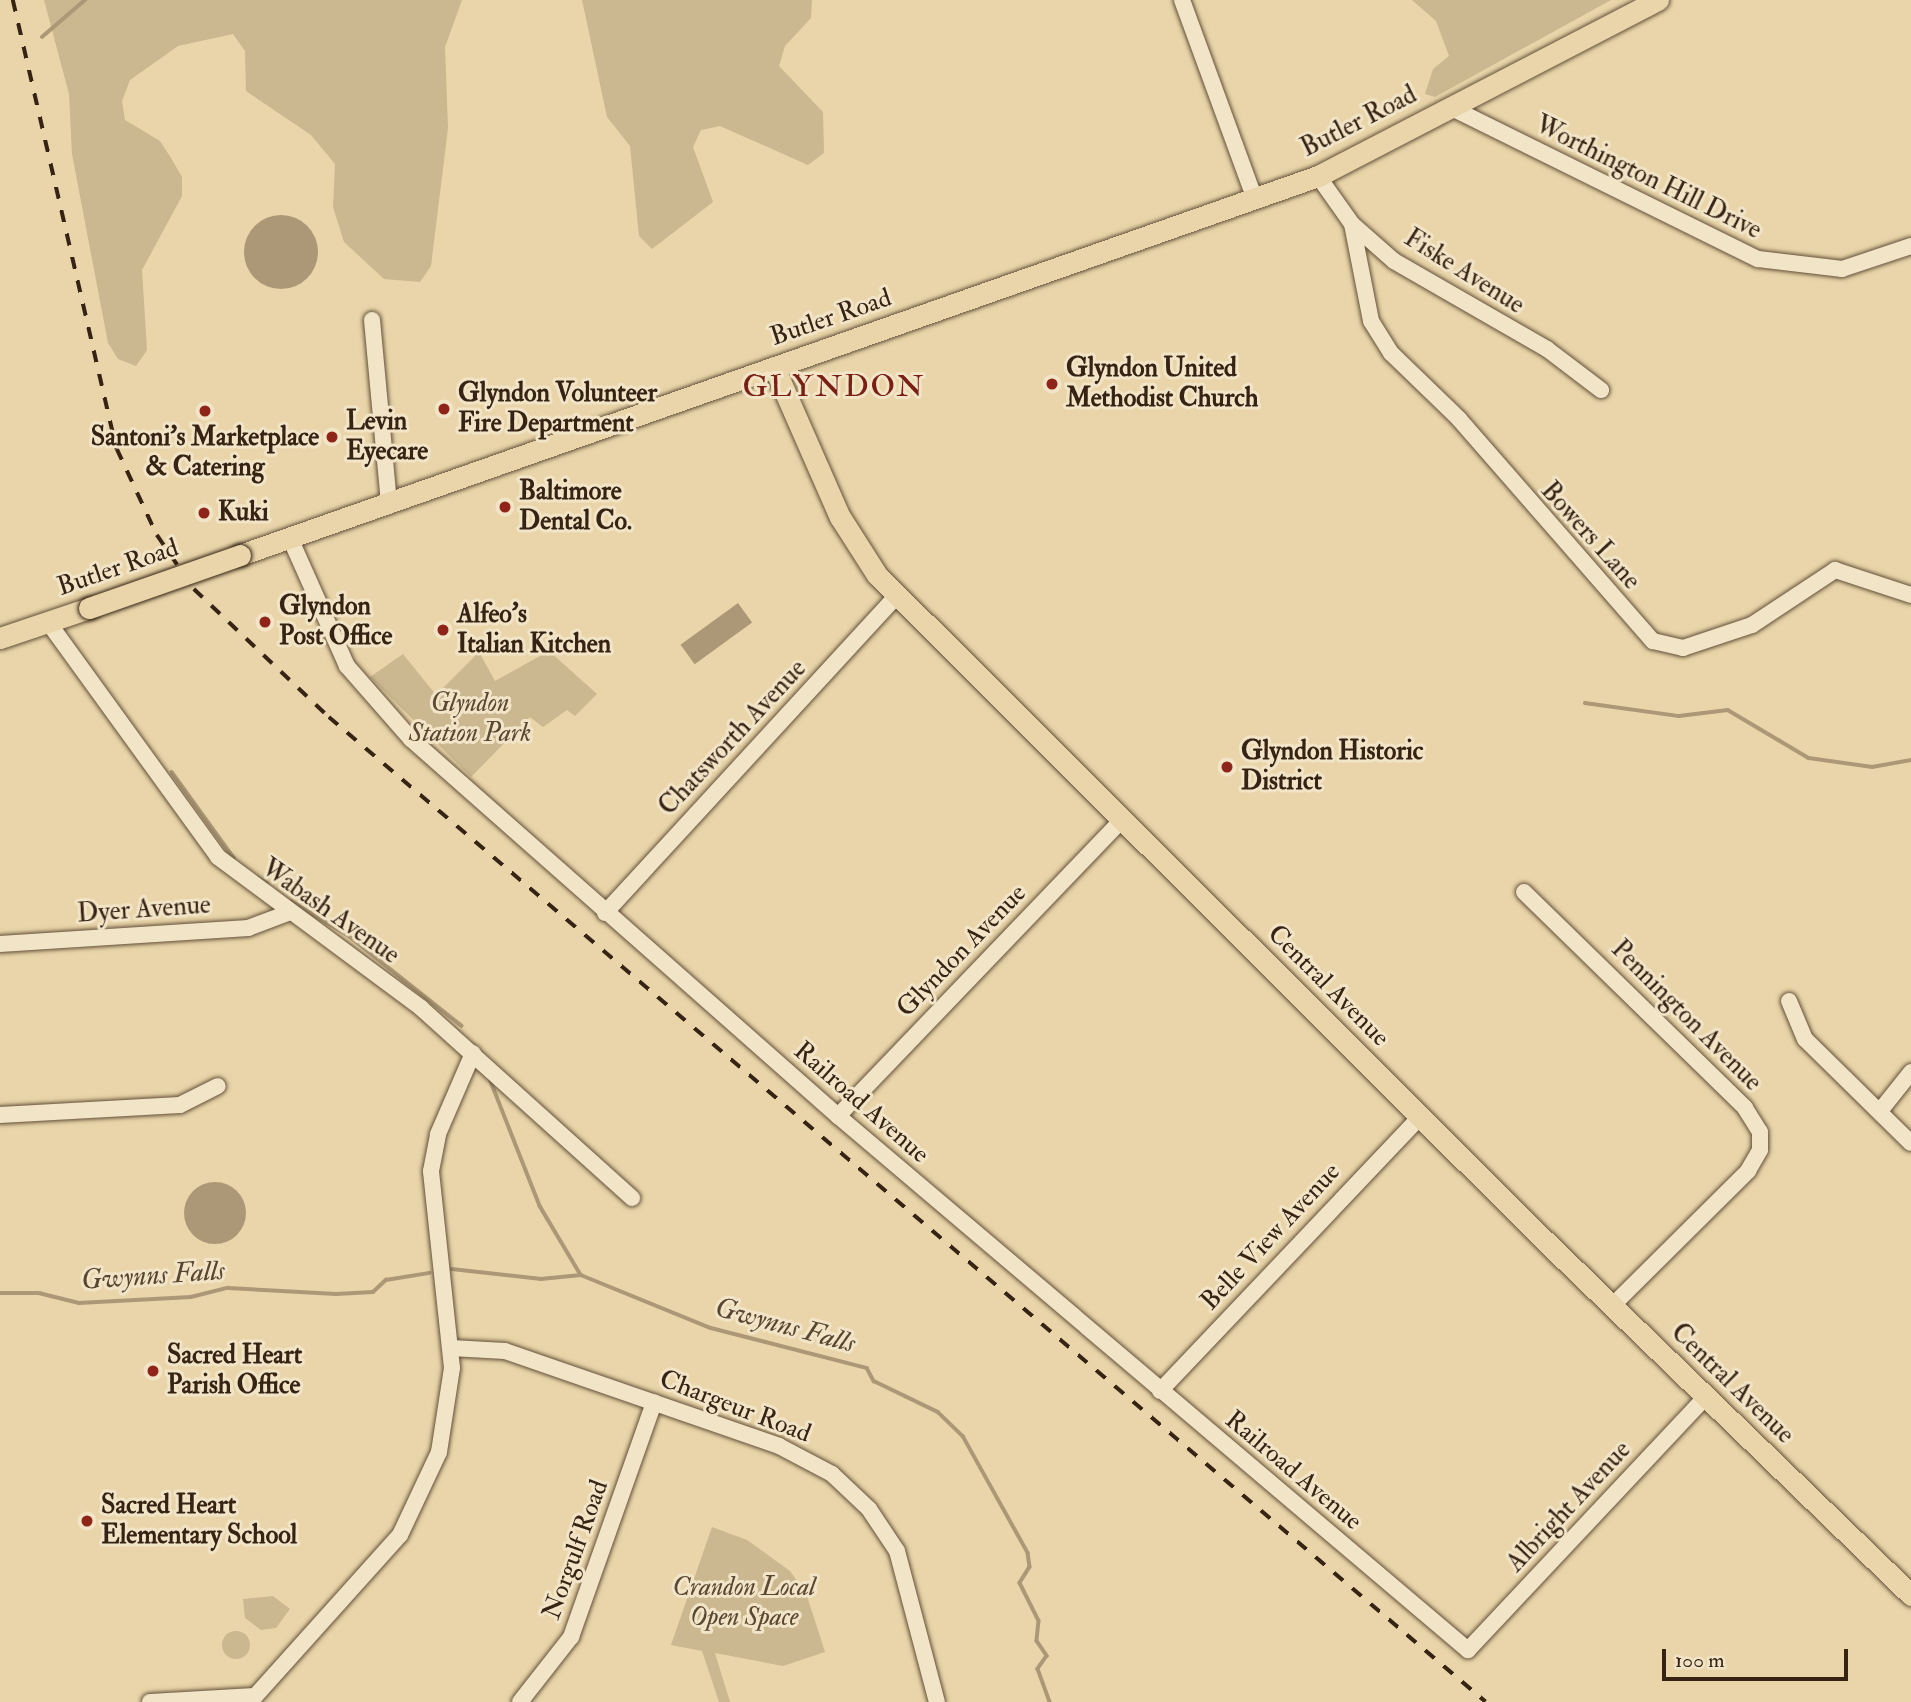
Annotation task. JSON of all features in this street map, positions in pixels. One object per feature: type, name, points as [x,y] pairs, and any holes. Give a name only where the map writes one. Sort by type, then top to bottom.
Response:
[{"type":"main road","name":"Butler Road","points":[[0,638],[1318,176],[1658,0]]},
{"type":"main road","name":"Central Avenue","points":[[774,367],[849,534],[896,596],[1705,1398],[1911,1595]]},
{"type":"street","points":[[1182,0],[1192,21],[1255,200]]},
{"type":"street","points":[[1192,21],[1194,0]]},
{"type":"street","name":"Worthington Hill Drive","points":[[1450,107],[1758,259],[1842,270],[1911,246]]},
{"type":"street","name":"Fiske Avenue","points":[[1318,176],[1352,224],[1394,261],[1547,349],[1601,390]]},
{"type":"street","name":"Bowers Lane","points":[[1352,224],[1371,321],[1391,353],[1459,419],[1653,641],[1683,648],[1752,625],[1835,570],[1911,595]]},
{"type":"street","points":[[372,320],[389,503]]},
{"type":"street","name":"Railroad Avenue","points":[[290,538],[341,656],[377,707],[606,913],[838,1116],[1468,1650]]},
{"type":"street","name":"Chatsworth Avenue","points":[[606,913],[896,596]]},
{"type":"street","name":"Wabash Avenue","points":[[48,622],[218,857],[473,1053],[632,1198]]},
{"type":"street","name":"Glyndon Avenue","points":[[838,1116],[1122,820]]},
{"type":"street","name":"Pennington Avenue","points":[[1524,892],[1745,1108],[1760,1132],[1760,1150],[1748,1171],[1612,1306]]},
{"type":"street","name":"Dyer Avenue","points":[[0,944],[248,928],[288,913]]},
{"type":"street","points":[[1789,1001],[1805,1039],[1911,1143]]},
{"type":"street","points":[[150,1702],[253,1699],[376,1564],[414,1512],[446,1426],[451,1348],[431,1171],[438,1134],[473,1053]]},
{"type":"street","points":[[1880,1111],[1911,1072]]},
{"type":"street","points":[[0,1115],[180,1105],[218,1086]]},
{"type":"street","name":"Belle View Avenue","points":[[1160,1391],[1420,1117]]},
{"type":"street","name":"Chargeur Road","points":[[451,1348],[505,1351],[779,1446],[858,1497],[906,1570],[937,1702]]},
{"type":"street","name":"Albright Avenue","points":[[1468,1650],[1705,1398]]},
{"type":"street","name":"Norgulf Road","points":[[520,1702],[571,1637],[654,1402]]},
{"type":"green space","points":[[44,0],[462,0],[445,47],[448,128],[431,266],[420,282],[384,279],[344,242],[333,207],[335,164],[311,135],[246,91],[245,51],[233,34],[178,46],[130,80],[122,101],[125,120],[160,141],[171,158],[182,177],[182,196],[142,270],[147,350],[136,366],[118,359],[108,343],[72,154],[69,94]]},
{"type":"green space","points":[[582,0],[812,0],[811,18],[785,46],[779,66],[823,112],[824,153],[808,165],[720,126],[701,130],[693,147],[713,202],[652,249],[639,236],[630,146],[607,117]]},
{"type":"green space","points":[[1412,0],[1611,0],[1435,97],[1425,94],[1433,69],[1449,56],[1436,21]]},
{"type":"green space","name":"Glyndon Station Park","points":[[549,651],[597,694],[575,716],[567,710],[543,727],[530,717],[471,777],[370,677],[403,654],[436,695],[479,652],[495,681]]},
{"type":"green space","name":"Crandon Local Open Space","points":[[712,1527],[747,1540],[790,1571],[806,1593],[825,1652],[783,1666],[715,1653],[730,1702],[719,1702],[702,1651],[671,1645]]},
{"type":"green space","points":[[273,1596],[290,1609],[276,1628],[261,1630],[245,1618],[243,1599]]},
{"type":"green space","points":[[236,1631],[246,1635],[250,1645],[246,1655],[236,1659],[226,1655],[222,1645],[226,1635]]},
{"type":"shaded area","points":[[281,215],[295,218],[307,226],[315,238],[318,252],[315,266],[307,278],[295,286],[281,289],[267,286],[255,278],[247,266],[244,252],[247,238],[255,226],[267,218]]},
{"type":"shaded area","points":[[738,603],[752,622],[695,664],[681,645]]},
{"type":"shaded area","points":[[215,1182],[237,1191],[246,1213],[237,1235],[215,1244],[193,1235],[184,1213],[193,1191]]},
{"type":"waterway","points":[[42,37],[85,0]]},
{"type":"waterway","points":[[1585,703],[1679,716],[1728,710],[1809,758],[1872,767],[1911,760]]},
{"type":"waterway","points":[[172,772],[234,858]]},
{"type":"waterway","points":[[257,877],[267,883]]},
{"type":"waterway","points":[[291,901],[349,936],[462,1026]]},
{"type":"waterway","points":[[490,1079],[540,1206],[581,1275]]},
{"type":"waterway","name":"Gwynns Falls","points":[[452,1269],[541,1279],[581,1275],[711,1328],[867,1368],[874,1381],[938,1412],[963,1436],[1028,1553],[1030,1567],[1020,1583],[1039,1621],[1037,1641],[1047,1656],[1038,1669],[1050,1702]]},
{"type":"waterway","name":"Gwynns Falls","points":[[0,1293],[39,1293],[79,1303],[191,1297],[228,1288],[336,1294],[373,1292],[386,1280],[429,1273]]},
{"type":"railway","points":[[13,0],[117,449],[157,535],[194,589],[329,717],[1486,1702]]},
{"type":"place","name":"Glyndon United Methodist Church","points":[[1052,384]]},
{"type":"place","name":"Glyndon Volunteer Fire Department","points":[[444,409]]},
{"type":"place","name":"Santoni's Marketplace & Catering","points":[[205,411]]},
{"type":"place","name":"Levin Eyecare","points":[[332,437]]},
{"type":"place","name":"Baltimore Dental Co.","points":[[505,507]]},
{"type":"place","name":"Kuki","points":[[204,513]]},
{"type":"place","name":"Glyndon Post Office","points":[[265,622]]},
{"type":"place","name":"Alfeo's Italian Kitchen","points":[[443,630]]},
{"type":"place","name":"Glyndon Historic District","points":[[1227,767]]},
{"type":"place","name":"Sacred Heart Parish Office","points":[[153,1371]]},
{"type":"place","name":"Sacred Heart Elementary School","points":[[87,1521]]},
{"type":"district","name":"GLYNDON","points":[[834,387]]}]
